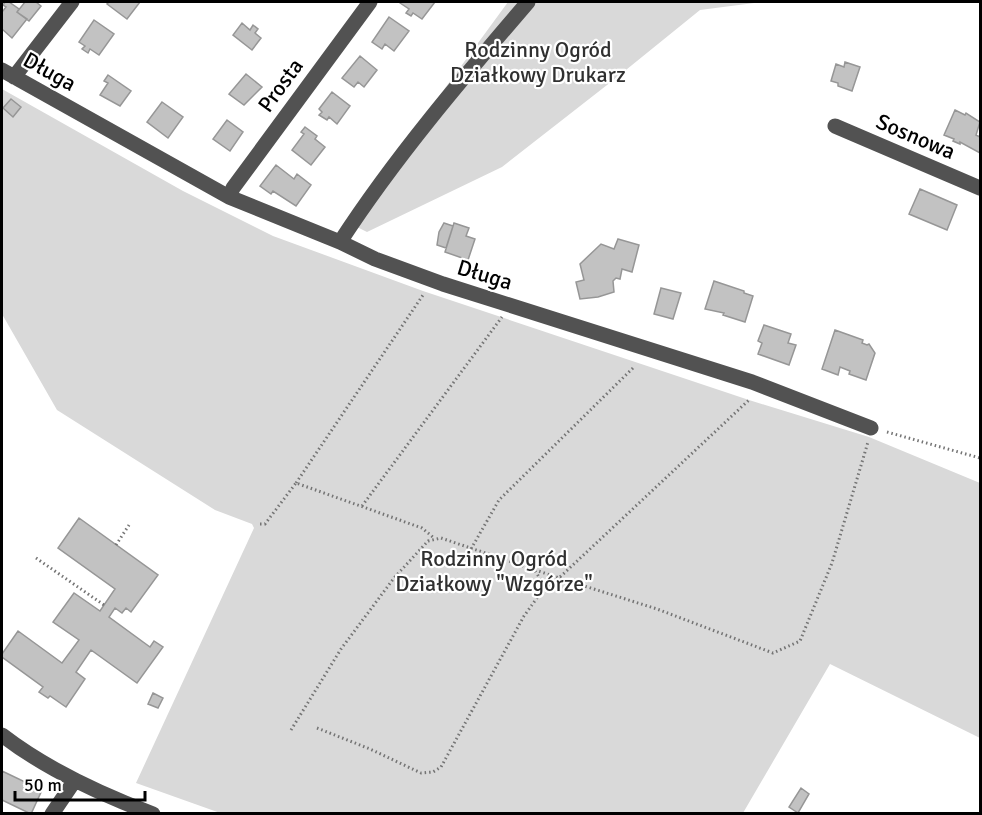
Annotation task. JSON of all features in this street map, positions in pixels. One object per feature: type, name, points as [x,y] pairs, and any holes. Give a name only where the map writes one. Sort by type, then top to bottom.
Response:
[{"type":"street","points":[[8,74],[72,2]]},
{"type":"street","name":"Prosta","points":[[229,197],[232,188],[370,2]]},
{"type":"street","points":[[340,242],[369,198],[457,85],[528,2]]},
{"type":"street","name":"Długa","points":[[8,74],[229,197],[394,266],[443,284],[752,382],[871,428]]},
{"type":"street","name":"Sosnowa","points":[[835,126],[981,188]]},
{"type":"street","points":[[2,735],[75,780],[153,813]]},
{"type":"street","points":[[52,813],[75,780]]},
{"type":"path","points":[[260,524],[265,524],[296,483],[423,295]]},
{"type":"path","points":[[362,506],[503,316],[508,305]]},
{"type":"path","points":[[471,549],[499,500],[635,366]]},
{"type":"path","points":[[317,728],[421,773],[433,772],[441,767],[508,643],[542,591],[559,578],[749,400],[752,382]]},
{"type":"path","points":[[291,730],[341,649],[416,552],[434,538],[441,538],[657,609],[773,653],[800,641],[832,563],[871,428],[981,458]]},
{"type":"path","points":[[296,483],[422,528],[434,538]]},
{"type":"path","points":[[116,545],[129,525]]},
{"type":"path","points":[[36,558],[104,605]]},
{"type":"path","points":[[534,570],[541,580],[542,591]]},
{"type":"green space","name":"Rodzinny Ogród Działkowy Drukarz","points":[[508,2],[762,2],[700,10],[502,167],[367,232],[347,222]]},
{"type":"green space","name":"Rodzinny Ogród Działkowy \"Wzgórze\"","points":[[2,89],[183,191],[273,236],[423,291],[749,400],[869,437],[980,483],[980,738],[830,664],[743,813],[223,814],[136,783],[254,528],[252,524],[215,510],[57,410],[2,314]]},
{"type":"building","points":[[5,2],[19,9],[17,12],[27,19],[12,38],[2,29],[2,12],[6,7],[3,5]]},
{"type":"building","points":[[25,2],[36,2],[41,6],[29,21],[17,12]]},
{"type":"building","points":[[109,2],[140,2],[127,19],[107,4]]},
{"type":"building","points":[[401,2],[435,2],[422,19],[413,13],[411,16],[406,13],[409,9]]},
{"type":"building","points":[[389,17],[409,31],[394,51],[385,44],[382,49],[372,42]]},
{"type":"building","points":[[94,20],[114,34],[99,55],[90,49],[88,53],[82,49],[85,46],[79,42]]},
{"type":"building","points":[[242,23],[250,30],[253,25],[258,29],[255,33],[261,38],[252,50],[233,35]]},
{"type":"building","points":[[360,56],[377,70],[364,87],[358,82],[354,87],[342,78]]},
{"type":"building","points":[[845,62],[860,67],[852,91],[831,81],[836,64],[844,67]]},
{"type":"building","points":[[246,74],[262,87],[244,105],[229,94]]},
{"type":"building","points":[[108,75],[131,91],[120,106],[100,95],[108,83],[104,81]]},
{"type":"building","points":[[332,92],[350,106],[337,124],[329,117],[327,120],[319,115],[322,112],[319,109]]},
{"type":"building","points":[[11,99],[21,107],[13,117],[3,108]]},
{"type":"building","points":[[162,102],[183,117],[168,138],[147,122]]},
{"type":"building","points":[[955,110],[965,115],[966,113],[980,122],[976,135],[980,137],[980,153],[944,135]]},
{"type":"building","points":[[227,120],[243,132],[230,151],[213,139]]},
{"type":"building","points":[[305,127],[317,136],[315,139],[325,147],[311,165],[292,150],[304,134],[301,132]]},
{"type":"building","points":[[276,165],[294,179],[297,174],[311,185],[296,206],[273,191],[271,194],[260,186]]},
{"type":"building","points":[[920,189],[957,205],[947,230],[909,214]]},
{"type":"building","points":[[444,223],[453,226],[446,248],[437,245],[439,232]]},
{"type":"building","points":[[454,223],[469,228],[466,236],[475,239],[468,260],[445,252]]},
{"type":"building","points":[[618,239],[639,245],[632,272],[622,269],[620,279],[616,278],[613,281],[614,292],[580,299],[576,282],[584,280],[580,264],[601,244],[614,249]]},
{"type":"building","points":[[714,281],[753,296],[745,322],[723,315],[724,313],[705,309]]},
{"type":"building","points":[[661,288],[681,293],[673,319],[654,314]]},
{"type":"building","points":[[764,325],[791,334],[788,343],[796,345],[789,365],[758,354],[762,343],[758,341]]},
{"type":"building","points":[[835,330],[863,340],[862,343],[869,344],[875,353],[866,380],[849,374],[850,371],[840,367],[838,375],[822,369]]},
{"type":"building","points":[[79,518],[158,575],[131,612],[126,608],[122,613],[115,608],[109,617],[150,647],[154,641],[163,647],[137,683],[91,650],[76,672],[85,679],[66,707],[50,696],[48,698],[39,692],[43,687],[2,657],[2,654],[18,631],[62,663],[79,640],[53,622],[74,593],[100,611],[115,589],[58,548]]},
{"type":"building","points":[[153,693],[163,698],[158,708],[148,704]]},
{"type":"building","points":[[2,771],[42,790],[31,814],[2,800]]},
{"type":"building","points":[[801,788],[809,794],[798,813],[789,807]]}]
